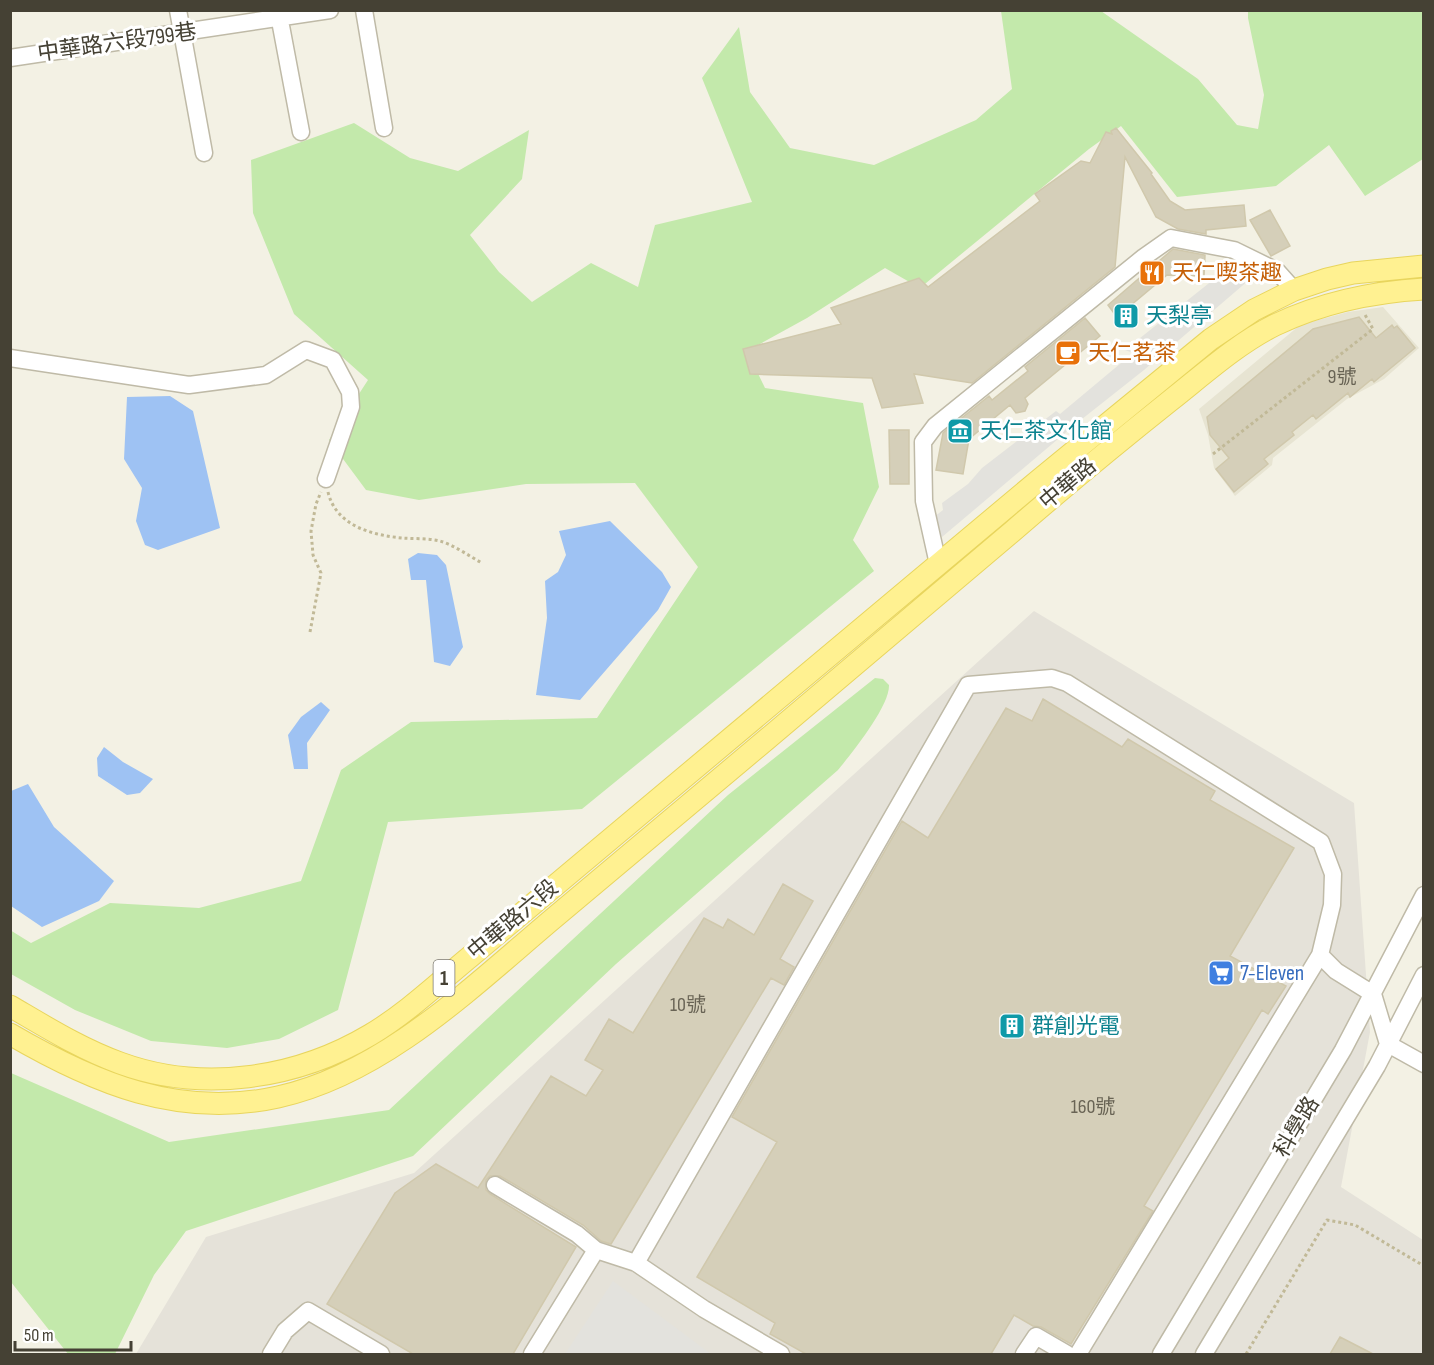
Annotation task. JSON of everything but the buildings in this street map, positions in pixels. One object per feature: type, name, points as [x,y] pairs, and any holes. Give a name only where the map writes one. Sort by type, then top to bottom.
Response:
[{"type":"main road","name":"中華路","points":[[807,706],[934,598],[1125,424],[1211,339],[1254,310],[1294,290],[1353,273],[1424,266]]},
{"type":"main road","name":"中華路","points":[[810,672],[938,564],[1125,424],[1271,327],[1310,310],[1401,290],[1424,289]]},
{"type":"main road","name":"中華路六段","points":[[10,1006],[94,1053],[145,1071],[168,1075],[226,1080],[273,1073],[328,1056],[371,1035],[394,1019],[810,672]]},
{"type":"main road","name":"中華路六段","points":[[10,1034],[87,1075],[125,1089],[170,1099],[225,1103],[254,1101],[280,1097],[332,1080],[381,1056],[411,1035],[491,971],[807,706]]},
{"type":"street","points":[[178,10],[204,153]]},
{"type":"street","name":"中華路六段799巷","points":[[10,58],[181,34],[278,15],[330,10]]},
{"type":"street","points":[[364,10],[384,128]]},
{"type":"street","points":[[278,15],[301,132]]},
{"type":"street","points":[[938,564],[924,501],[923,442],[935,426],[1144,257],[1171,238],[1234,250],[1277,271],[1294,290]]},
{"type":"street","points":[[10,358],[189,385],[266,375],[306,351],[333,360],[350,392],[351,407],[326,479]]},
{"type":"street","points":[[920,580],[934,598]]},
{"type":"street","points":[[636,1263],[968,685],[1052,678],[1067,683],[1321,842],[1333,874],[1332,905],[1320,955],[1078,1354]]},
{"type":"street","name":"科學路","points":[[1161,1354],[1343,1050],[1424,895]]},
{"type":"street","points":[[1320,955],[1336,971],[1373,994],[1388,1044],[1424,1064]]},
{"type":"street","name":"科學路","points":[[1204,1354],[1388,1044],[1424,975]]},
{"type":"street","points":[[495,1185],[577,1234],[596,1250],[636,1263],[704,1309],[781,1354]]},
{"type":"street","points":[[532,1354],[596,1250]]},
{"type":"street","points":[[271,1354],[285,1331],[309,1311],[381,1354]]},
{"type":"street","points":[[1024,1354],[1036,1336],[1067,1354]]},
{"type":"path","points":[[1214,454],[1373,329],[1355,299]]},
{"type":"path","points":[[326,479],[328,495],[335,510],[347,522],[363,530],[400,538],[441,542],[482,563]]},
{"type":"path","points":[[310,632],[321,573],[313,555],[311,531],[316,504],[326,479]]},
{"type":"path","points":[[1246,1354],[1327,1220],[1355,1225],[1424,1266]]},
{"type":"shaded area","points":[[1223,272],[1256,274],[942,537],[934,517],[943,510],[942,503],[968,484],[982,468],[1056,411],[1060,414],[1133,353],[1125,350]]},
{"type":"shaded area","points":[[1383,307],[1419,348],[1384,379],[1347,399],[1273,458],[1272,465],[1235,496],[1214,468],[1208,435],[1199,409],[1300,325],[1348,312]]},
{"type":"shaded area","points":[[1034,611],[1354,803],[1370,1032],[1341,1187],[1423,1240],[1423,1354],[136,1354],[206,1237],[414,1173]]},
{"type":"shaded area","points":[[613,1281],[711,1354],[565,1354]]},
{"type":"green space","points":[[1001,11],[1101,11],[1198,79],[1237,125],[1258,129],[1264,95],[1248,11],[1423,11],[1423,159],[1365,196],[1329,145],[1276,186],[1177,197],[1121,126],[1089,149],[920,288],[885,268],[807,318],[747,351],[765,388],[863,403],[879,487],[853,540],[874,571],[582,809],[388,822],[338,1010],[279,1039],[227,1048],[151,1041],[75,1010],[11,974],[10,930],[31,943],[110,903],[199,908],[301,881],[341,770],[411,722],[597,718],[698,567],[635,483],[526,484],[419,500],[366,490],[329,440],[368,380],[294,314],[253,213],[251,160],[354,123],[410,158],[458,171],[529,130],[522,179],[470,235],[499,272],[532,302],[591,263],[638,287],[655,225],[752,202],[702,78],[739,27],[750,92],[790,148],[874,165],[976,120],[1012,89]]},
{"type":"green space","points":[[875,678],[883,679],[889,685],[888,694],[877,717],[838,770],[616,964],[413,1156],[186,1231],[154,1275],[115,1354],[68,1354],[11,1282],[11,1073],[169,1142],[389,1110],[728,795]]},
{"type":"water","points":[[170,396],[193,411],[220,528],[158,550],[145,545],[136,521],[142,488],[124,459],[127,397]]},
{"type":"water","points":[[610,521],[662,572],[671,587],[658,610],[580,700],[536,695],[547,618],[545,581],[558,572],[566,555],[559,531]]},
{"type":"water","points":[[418,553],[437,555],[446,565],[463,647],[450,666],[434,662],[426,580],[411,580],[408,559]]},
{"type":"water","points":[[321,702],[330,710],[307,743],[308,769],[294,769],[288,735],[301,717]]},
{"type":"water","points":[[104,747],[123,762],[153,779],[140,793],[127,795],[98,776],[97,758]]},
{"type":"water","points":[[28,784],[54,827],[114,881],[99,901],[42,927],[11,906],[11,791]]},
{"type":"place","name":"天仁喫茶趣","points":[[1152,273]]},
{"type":"place","name":"天梨亭","points":[[1126,316]]},
{"type":"place","name":"天仁茗茶","points":[[1068,353]]},
{"type":"place","name":"天仁茶文化館","points":[[960,431]]},
{"type":"place","name":"7-Eleven","points":[[1221,973]]},
{"type":"place","name":"群創光電","points":[[1012,1026]]}]
